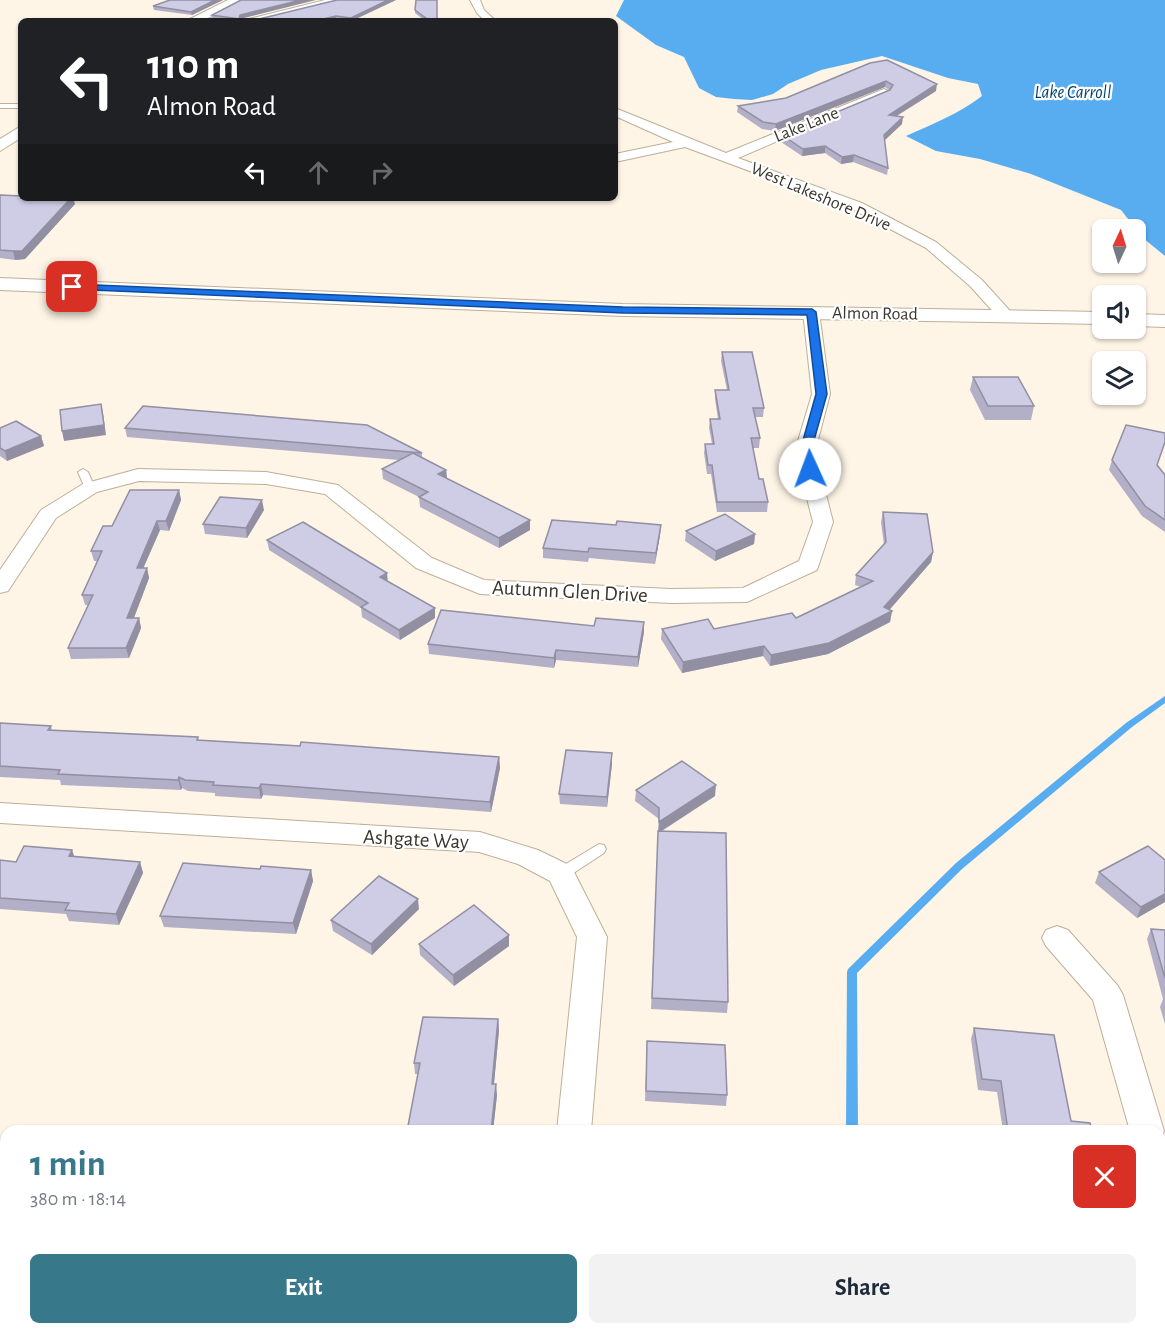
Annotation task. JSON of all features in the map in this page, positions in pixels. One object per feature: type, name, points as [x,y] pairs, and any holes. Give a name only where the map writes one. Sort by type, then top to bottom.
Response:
[{"type":"street","points":[[199,18],[238,0]]},
{"type":"street","points":[[259,18],[338,0]]},
{"type":"street","points":[[475,0],[480,11],[488,18]]},
{"type":"street","name":"Lake Lane","points":[[728,157],[884,92]]},
{"type":"street","name":"West Lakeshore Drive","points":[[618,113],[686,143],[857,206],[931,245],[976,284],[1005,315]]},
{"type":"street","points":[[0,146],[18,132]]},
{"type":"street","points":[[618,157],[686,143]]},
{"type":"street","name":"Almon Road","points":[[0,284],[623,310],[1092,318]]},
{"type":"street","name":"Autumn Glen Drive","points":[[0,586],[48,514],[86,480],[138,475],[266,478],[331,489],[424,563],[480,587],[671,596],[747,595],[809,565],[823,522],[805,451],[821,394],[812,312]]},
{"type":"street","points":[[1146,320],[1165,321]]},
{"type":"street","name":"Ashgate Way","points":[[0,813],[480,842],[528,857],[561,874]]},
{"type":"street","points":[[561,874],[592,937],[575,1125]]},
{"type":"street","points":[[1057,938],[1107,995],[1145,1125]]},
{"type":"lane","points":[[0,106],[18,106]]},
{"type":"lane","points":[[561,874],[599,849]]},
{"type":"water","name":"Lake Carroll","points":[[624,0],[1165,0],[1165,256],[1146,240],[1146,219],[1128,219],[1121,210],[1031,174],[980,159],[936,151],[906,136],[955,113],[982,96],[978,84],[948,78],[882,56],[821,70],[788,84],[773,94],[752,100],[716,97],[699,88],[684,57],[656,45],[616,16]]},
{"type":"building","points":[[170,0],[215,0],[191,12],[153,6]]},
{"type":"building","points":[[241,0],[301,0],[240,15],[239,18],[212,15]]},
{"type":"building","points":[[337,0],[388,0],[351,18],[336,16],[263,18]]},
{"type":"building","points":[[416,0],[437,0],[437,18],[426,18],[415,10]]},
{"type":"building","points":[[887,60],[937,84],[889,115],[903,117],[884,135],[888,168],[854,155],[842,157],[825,146],[803,149],[782,135],[890,90],[893,85],[886,81],[776,124],[763,122],[738,106],[786,98],[870,63]]},
{"type":"building","points":[[0,195],[18,196],[18,201],[68,201],[22,251],[0,250]]},
{"type":"building","points":[[722,352],[752,352],[764,408],[753,408],[760,438],[751,438],[759,479],[763,479],[768,502],[717,502],[712,465],[708,465],[705,444],[714,444],[710,419],[720,419],[715,390],[729,390]]},
{"type":"building","points":[[973,377],[1018,377],[1034,406],[988,406]]},
{"type":"building","points":[[101,404],[104,425],[62,431],[60,410]]},
{"type":"building","points":[[143,406],[367,425],[422,453],[125,428]]},
{"type":"building","points":[[16,421],[41,436],[5,451],[0,448],[0,428]]},
{"type":"building","points":[[1126,425],[1165,433],[1165,442],[1157,465],[1165,475],[1165,520],[1145,506],[1112,460]]},
{"type":"building","points":[[413,453],[446,470],[438,474],[530,520],[499,538],[419,497],[428,492],[382,469]]},
{"type":"building","points":[[130,490],[179,490],[166,521],[157,521],[137,568],[147,568],[127,618],[139,618],[126,648],[68,648],[93,595],[82,595],[102,551],[91,551],[103,526],[112,526]]},
{"type":"building","points":[[220,497],[262,500],[246,528],[203,524]]},
{"type":"building","points":[[883,512],[927,514],[933,552],[884,607],[892,611],[829,643],[771,655],[764,646],[683,662],[662,629],[708,619],[714,629],[792,613],[796,618],[873,581],[856,575],[886,542]]},
{"type":"building","points":[[725,514],[755,534],[716,551],[686,531]]},
{"type":"building","points":[[552,520],[616,525],[617,521],[661,525],[656,553],[589,548],[588,552],[543,548]]},
{"type":"building","points":[[303,522],[387,573],[380,577],[435,608],[399,630],[361,607],[368,603],[267,540]]},
{"type":"building","points":[[441,610],[594,626],[596,618],[644,622],[638,657],[556,650],[554,658],[428,644]]},
{"type":"building","points":[[0,723],[51,726],[48,730],[198,737],[197,740],[300,746],[301,742],[499,757],[490,802],[261,784],[259,788],[213,785],[214,782],[185,780],[179,777],[178,780],[58,774],[60,770],[0,766]]},
{"type":"building","points":[[566,750],[612,753],[607,797],[559,794]]},
{"type":"building","points":[[682,761],[716,785],[659,822],[659,808],[636,790]]},
{"type":"building","points":[[658,831],[726,833],[728,1002],[652,998]]},
{"type":"building","points":[[24,846],[72,850],[69,856],[140,862],[116,914],[65,910],[69,903],[0,898],[0,860],[16,862]]},
{"type":"building","points":[[1148,846],[1165,860],[1165,894],[1141,907],[1099,872]]},
{"type":"building","points":[[183,863],[311,870],[293,923],[160,916]]},
{"type":"building","points":[[379,876],[418,899],[371,944],[331,920]]},
{"type":"building","points":[[474,905],[509,935],[453,975],[419,944]]},
{"type":"building","points":[[1151,929],[1165,930],[1165,978]]},
{"type":"building","points":[[423,1017],[498,1019],[492,1084],[496,1084],[492,1125],[408,1125],[420,1063],[414,1063]]},
{"type":"building","points":[[974,1028],[1054,1035],[1071,1121],[1090,1123],[1090,1125],[1007,1125],[1001,1081],[982,1079]]},
{"type":"building","points":[[647,1041],[725,1045],[727,1095],[646,1091]]},
{"type":"waterway","points":[[852,1125],[852,972],[959,866],[1129,725],[1165,699]]},
{"type":"route","points":[[72,287],[623,310],[812,312],[821,394],[805,451],[810,469]]}]
